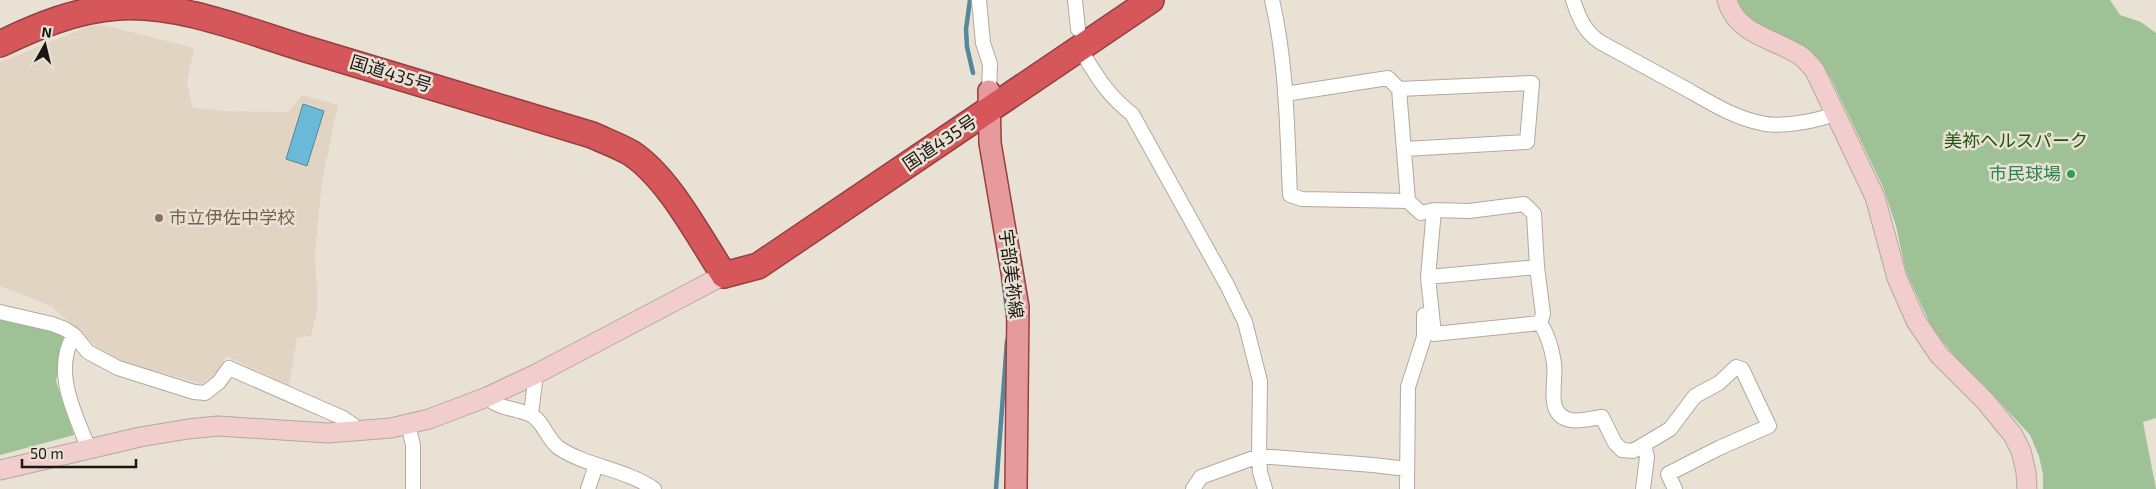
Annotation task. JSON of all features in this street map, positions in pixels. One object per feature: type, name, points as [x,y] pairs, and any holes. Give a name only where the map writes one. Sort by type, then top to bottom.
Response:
[{"type":"highway","name":"国道435号","points":[[1079,39],[1120,0]]},
{"type":"highway","name":"国道435号","points":[[0,44],[35,27],[88,11],[119,7],[164,8],[242,29],[592,135],[630,153],[652,170],[673,197],[724,275],[758,266],[1079,39],[1151,0]]},
{"type":"main road","name":"宇部美祢線","points":[[989,101],[990,143],[1018,307],[1016,489]]},
{"type":"street","points":[[979,0],[982,37],[990,64],[989,101]]},
{"type":"street","points":[[1075,0],[1079,39],[1099,80],[1115,102],[1132,114],[1227,285],[1245,322],[1260,381],[1259,456],[1265,489]]},
{"type":"street","points":[[1272,0],[1278,25],[1285,94],[1290,195],[1302,199],[1408,201],[1421,213],[1434,210],[1469,211],[1524,204],[1534,214],[1537,267],[1543,314],[1540,323]]},
{"type":"street","points":[[1573,0],[1580,20],[1590,35],[1718,107],[1763,124],[1826,118],[1836,113]]},
{"type":"street","points":[[1727,0],[1741,23],[1760,37],[1801,56],[1815,71],[1875,197],[1897,278],[1916,321],[1939,355],[1986,402],[2008,429],[2021,452],[2026,472],[2027,489]]},
{"type":"street","points":[[1285,94],[1388,78],[1399,89],[1408,201]]},
{"type":"street","points":[[1399,89],[1532,83],[1527,142],[1405,149]]},
{"type":"street","points":[[1434,210],[1428,277],[1434,334],[1540,323]]},
{"type":"street","points":[[1428,277],[1537,267]]},
{"type":"street","points":[[0,470],[149,435],[218,426],[308,432],[356,431],[408,424],[457,410],[536,374],[724,275]]},
{"type":"street","points":[[1407,489],[1408,387],[1424,337],[1425,306],[1431,298]]},
{"type":"street","points":[[0,312],[52,324],[74,335],[88,352],[118,368],[194,392],[205,393],[219,382],[230,368],[343,418],[354,425],[356,431]]},
{"type":"street","points":[[1540,323],[1545,330],[1554,362],[1553,402],[1556,412],[1563,418],[1572,420],[1602,417],[1615,443],[1622,450],[1633,451],[1670,429],[1695,396],[1719,383],[1736,367],[1742,369],[1769,426],[1719,448],[1668,474],[1675,489]]},
{"type":"street","points":[[74,335],[68,344],[65,369],[66,383],[70,400],[88,449]]},
{"type":"street","points":[[531,414],[536,374]]},
{"type":"street","points":[[487,397],[500,407],[531,414],[558,447],[596,464],[629,475],[654,489]]},
{"type":"street","points":[[408,424],[413,445],[413,489]]},
{"type":"street","points":[[1643,489],[1647,456],[1644,445]]},
{"type":"street","points":[[1193,489],[1202,478],[1259,456],[1407,469]]},
{"type":"street","points":[[588,489],[596,464]]},
{"type":"shaded area","name":"市立伊佐中学校","points":[[103,25],[194,48],[187,83],[193,108],[224,111],[288,112],[302,95],[338,105],[322,181],[315,255],[318,306],[311,336],[297,338],[289,386],[227,356],[215,375],[202,384],[121,362],[98,348],[51,306],[0,286],[0,62],[90,26]]},
{"type":"green space","name":"美祢ヘルスパーク","points":[[1737,0],[2110,0],[2120,15],[2141,22],[2156,33],[2156,418],[2143,422],[2156,489],[2043,489],[2043,475],[2039,456],[2030,435],[1956,358],[1932,328],[1906,272],[1896,226],[1883,187],[1831,79],[1820,61],[1807,50],[1763,29],[1744,16]]},
{"type":"green space","points":[[0,316],[54,330],[65,336],[56,381],[74,435],[0,455]]},
{"type":"water","points":[[303,104],[324,111],[307,166],[286,159]]},
{"type":"waterway","points":[[970,0],[966,29],[967,47],[973,73]]},
{"type":"waterway","points":[[1003,279],[1008,318]]},
{"type":"waterway","points":[[996,489],[1007,341]]},
{"type":"place","name":"市民球場","points":[[2071,174]]},
{"type":"place","name":"市立伊佐中学校","points":[[159,218]]}]
